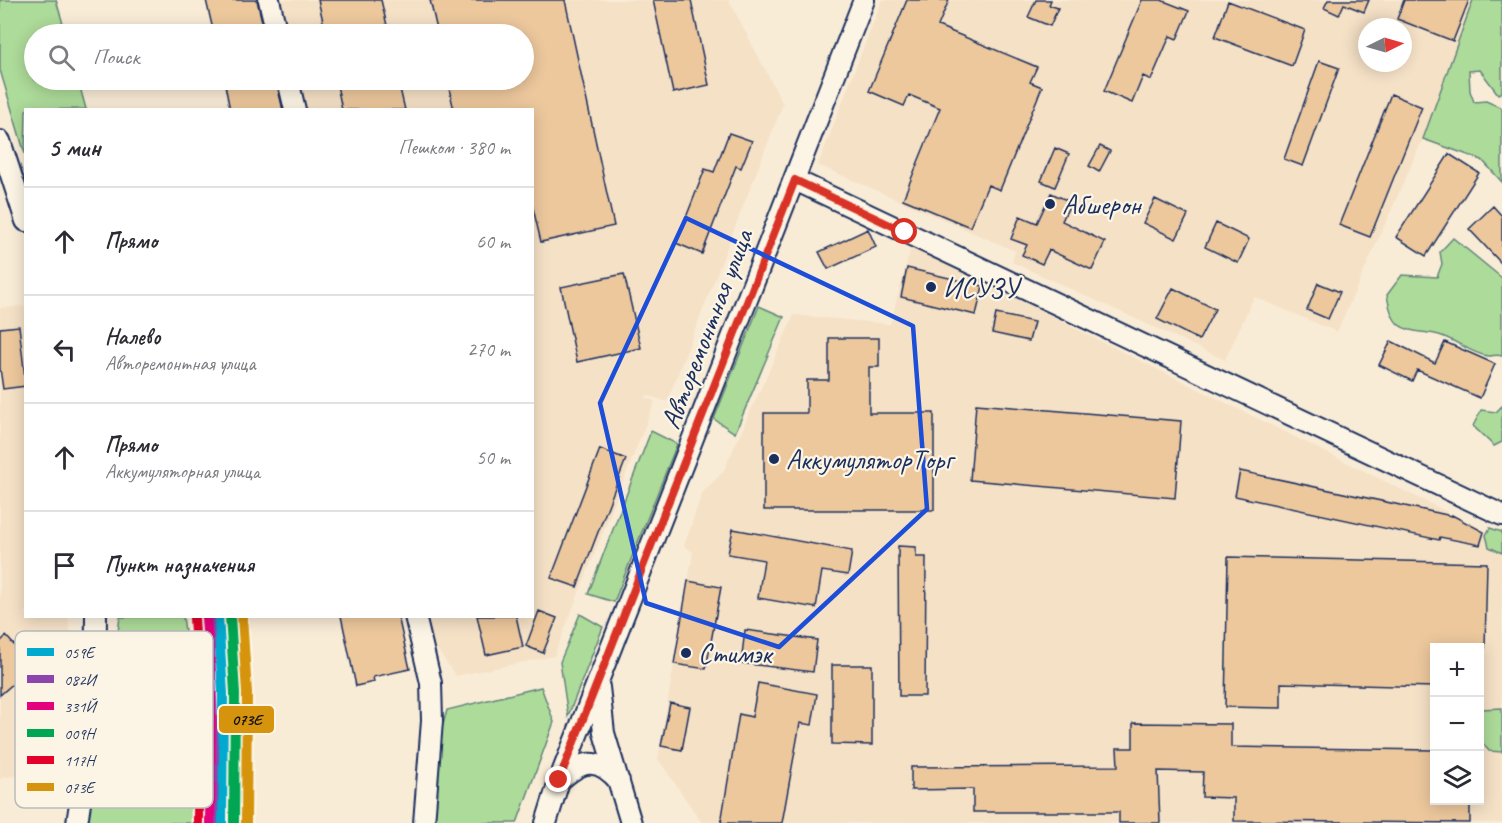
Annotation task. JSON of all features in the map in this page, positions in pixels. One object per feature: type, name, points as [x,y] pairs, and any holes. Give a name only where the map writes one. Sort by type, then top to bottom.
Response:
[{"type":"street","points":[[269,0],[275,24]]},
{"type":"street","name":"Авторемонтная улица","points":[[546,823],[559,780],[864,0]]},
{"type":"street","points":[[290,90],[295,108]]},
{"type":"street","points":[[0,141],[24,215]]},
{"type":"street","points":[[795,180],[1502,515]]},
{"type":"street","points":[[415,618],[431,683],[432,721],[424,823]]},
{"type":"street","points":[[599,679],[604,733],[632,823]]},
{"type":"street","points":[[559,780],[582,764],[591,763],[609,770],[620,783]]},
{"type":"street","points":[[77,823],[79,808]]},
{"type":"highlighted area","points":[[686,218],[913,326],[927,509],[779,647],[646,603],[600,403]]},
{"type":"shaded area","points":[[274,0],[729,0],[783,104],[667,402],[647,395],[646,398],[655,401],[554,656],[456,676],[426,634],[422,618],[534,618],[534,108],[300,108],[295,90],[534,90],[534,24],[280,24]]},
{"type":"shaded area","points":[[882,0],[1473,0],[1423,139],[1337,332],[1254,297],[1225,360],[1012,262],[1015,251],[818,165]]},
{"type":"shaded area","points":[[913,241],[1070,326],[1502,539],[1502,823],[702,823],[658,759],[693,552],[684,546],[702,493],[723,472],[794,315],[890,324]]},
{"type":"shaded area","points":[[24,306],[24,618],[68,618],[70,631],[15,631],[15,776],[3,777],[0,780],[0,308]]},
{"type":"green space","points":[[0,0],[56,0],[63,24],[24,24],[24,90],[81,90],[86,108],[24,108],[24,151],[0,70]]},
{"type":"green space","points":[[1473,0],[1502,0],[1502,92],[1498,94],[1480,70],[1469,71],[1470,91],[1474,102],[1486,101],[1502,108],[1502,182],[1482,160],[1423,139]]},
{"type":"green space","points":[[1453,238],[1502,278],[1502,356],[1481,355],[1448,338],[1407,329],[1396,322],[1389,307],[1387,295],[1402,275],[1437,277],[1442,264],[1440,252]]},
{"type":"green space","points":[[759,306],[784,317],[735,433],[714,419]]},
{"type":"green space","points":[[1502,406],[1502,442],[1494,446],[1473,426],[1481,410],[1496,412]]},
{"type":"green space","points":[[651,431],[677,444],[614,602],[588,594]]},
{"type":"green space","points":[[1490,528],[1502,532],[1502,553],[1489,547],[1486,535]]},
{"type":"green space","points":[[580,614],[603,627],[568,716],[560,662]]},
{"type":"green space","points":[[120,618],[183,618],[185,631],[118,631]]},
{"type":"green space","points":[[541,687],[554,722],[517,823],[431,823],[437,747],[447,710]]},
{"type":"green space","points":[[1502,708],[1502,752],[1489,751],[1484,745],[1484,709]]},
{"type":"green space","points":[[83,808],[194,808],[194,823],[81,823]]},
{"type":"building","points":[[206,0],[257,0],[263,24],[212,24]]},
{"type":"building","points":[[318,0],[381,0],[387,24],[324,24]]},
{"type":"building","points":[[430,0],[565,0],[614,226],[541,242],[534,212],[534,108],[454,108],[449,90],[534,90],[534,24],[436,24]]},
{"type":"building","points":[[653,0],[691,0],[709,85],[673,93]]},
{"type":"building","points":[[907,0],[949,0],[938,26],[1037,67],[1030,82],[1042,87],[1000,190],[988,185],[970,227],[903,199],[940,108],[909,95],[904,106],[869,91]]},
{"type":"building","points":[[1036,0],[1051,0],[1049,5],[1058,8],[1050,26],[1028,17]]},
{"type":"building","points":[[1142,0],[1161,0],[1189,11],[1177,39],[1170,36],[1151,80],[1143,76],[1132,103],[1104,91]]},
{"type":"building","points":[[1328,0],[1369,0],[1364,12],[1344,4],[1339,15],[1324,8]]},
{"type":"building","points":[[1404,0],[1469,0],[1453,41],[1412,25],[1412,18],[1397,18]]},
{"type":"building","points":[[1228,1],[1305,30],[1292,66],[1215,37]]},
{"type":"building","points":[[1319,61],[1339,68],[1303,166],[1284,159]]},
{"type":"building","points":[[226,90],[278,90],[283,108],[230,108]]},
{"type":"building","points":[[338,90],[400,90],[405,108],[342,108]]},
{"type":"building","points":[[1391,94],[1422,107],[1370,237],[1339,225]]},
{"type":"building","points":[[729,133],[752,141],[741,168],[736,166],[702,254],[676,243],[705,169],[714,172]]},
{"type":"building","points":[[1100,146],[1110,151],[1099,172],[1089,166]]},
{"type":"building","points":[[1055,148],[1069,154],[1055,187],[1041,181]]},
{"type":"building","points":[[1449,154],[1479,173],[1426,256],[1396,237]]},
{"type":"building","points":[[1051,193],[1071,202],[1062,221],[1105,242],[1092,270],[1049,250],[1042,264],[1022,255],[1027,245],[1011,239],[1020,216],[1037,223]]},
{"type":"building","points":[[1155,199],[1188,215],[1176,239],[1143,223]]},
{"type":"building","points":[[1493,206],[1502,216],[1502,264],[1469,229]]},
{"type":"building","points":[[1216,223],[1249,239],[1238,263],[1205,247]]},
{"type":"building","points":[[868,229],[876,247],[828,269],[819,252]]},
{"type":"building","points":[[907,268],[983,286],[976,315],[901,297]]},
{"type":"building","points":[[624,274],[641,348],[577,362],[561,287]]},
{"type":"building","points":[[1318,283],[1340,292],[1328,319],[1307,310]]},
{"type":"building","points":[[1173,288],[1215,309],[1199,340],[1157,319]]},
{"type":"building","points":[[996,314],[1034,322],[1029,341],[992,333]]},
{"type":"building","points":[[19,326],[24,386],[3,389],[0,368],[0,328]]},
{"type":"building","points":[[829,338],[879,338],[879,367],[869,367],[869,413],[934,413],[934,510],[764,510],[764,413],[807,413],[807,380],[829,380]]},
{"type":"building","points":[[1391,341],[1435,363],[1445,342],[1495,364],[1480,398],[1417,370],[1412,381],[1379,365]]},
{"type":"building","points":[[976,404],[1181,421],[1175,498],[970,480]]},
{"type":"building","points":[[600,449],[626,459],[577,587],[551,578]]},
{"type":"building","points":[[1240,471],[1452,515],[1484,532],[1480,545],[1440,537],[1439,540],[1235,496]]},
{"type":"building","points":[[733,529],[852,551],[848,575],[822,571],[816,608],[758,598],[764,560],[728,554]]},
{"type":"building","points":[[898,546],[916,547],[916,557],[926,557],[925,696],[899,696]]},
{"type":"building","points":[[1228,557],[1487,563],[1485,648],[1484,643],[1430,643],[1430,687],[1281,683],[1281,708],[1225,707]]},
{"type":"building","points":[[688,581],[721,587],[706,669],[674,664]]},
{"type":"building","points":[[539,611],[557,618],[543,653],[526,646]]},
{"type":"building","points":[[341,618],[398,618],[410,669],[373,677],[374,682],[356,686]]},
{"type":"building","points":[[477,618],[516,618],[523,647],[486,655]]},
{"type":"building","points":[[745,630],[817,640],[813,672],[741,663]]},
{"type":"building","points":[[6,636],[15,646],[15,682],[0,695],[0,642]]},
{"type":"building","points":[[832,665],[872,665],[872,745],[832,744]]},
{"type":"building","points":[[758,683],[817,694],[812,725],[800,723],[782,823],[721,823],[739,714],[752,717]]},
{"type":"building","points":[[670,703],[690,707],[682,750],[661,746]]},
{"type":"building","points":[[1133,723],[1231,724],[1231,747],[1430,750],[1430,805],[1470,805],[1470,823],[1234,821],[1234,798],[1202,797],[1203,772],[1158,771],[1160,823],[1119,823],[1119,812],[973,812],[973,789],[911,790],[911,767],[1118,766],[1117,748],[1133,748]]},
{"type":"transit line","name":"117Н","points":[[194,618],[195,631]]},
{"type":"transit line","name":"331Й","points":[[206,618],[207,631]]},
{"type":"transit line","name":"082И","points":[[209,618],[210,631]]},
{"type":"transit line","name":"059Е","points":[[218,618],[223,693],[222,823]]},
{"type":"transit line","name":"009Н","points":[[230,618],[235,693],[234,823]]},
{"type":"transit line","name":"073Е","points":[[242,618],[247,693],[246,823]]},
{"type":"transit line","name":"082И","points":[[213,728],[213,823]]},
{"type":"transit line","name":"117Н","points":[[198,808],[198,823]]},
{"type":"transit line","name":"331Й","points":[[210,808],[210,823]]},
{"type":"place","name":"Абшерон","points":[[1050,204]]},
{"type":"place","name":"ИСУЗУ","points":[[931,287]]},
{"type":"place","name":"АккумуляторТорг","points":[[774,459]]},
{"type":"place","name":"Стимэк","points":[[686,653]]},
{"type":"route","points":[[559,780],[795,180],[905,232]]}]
